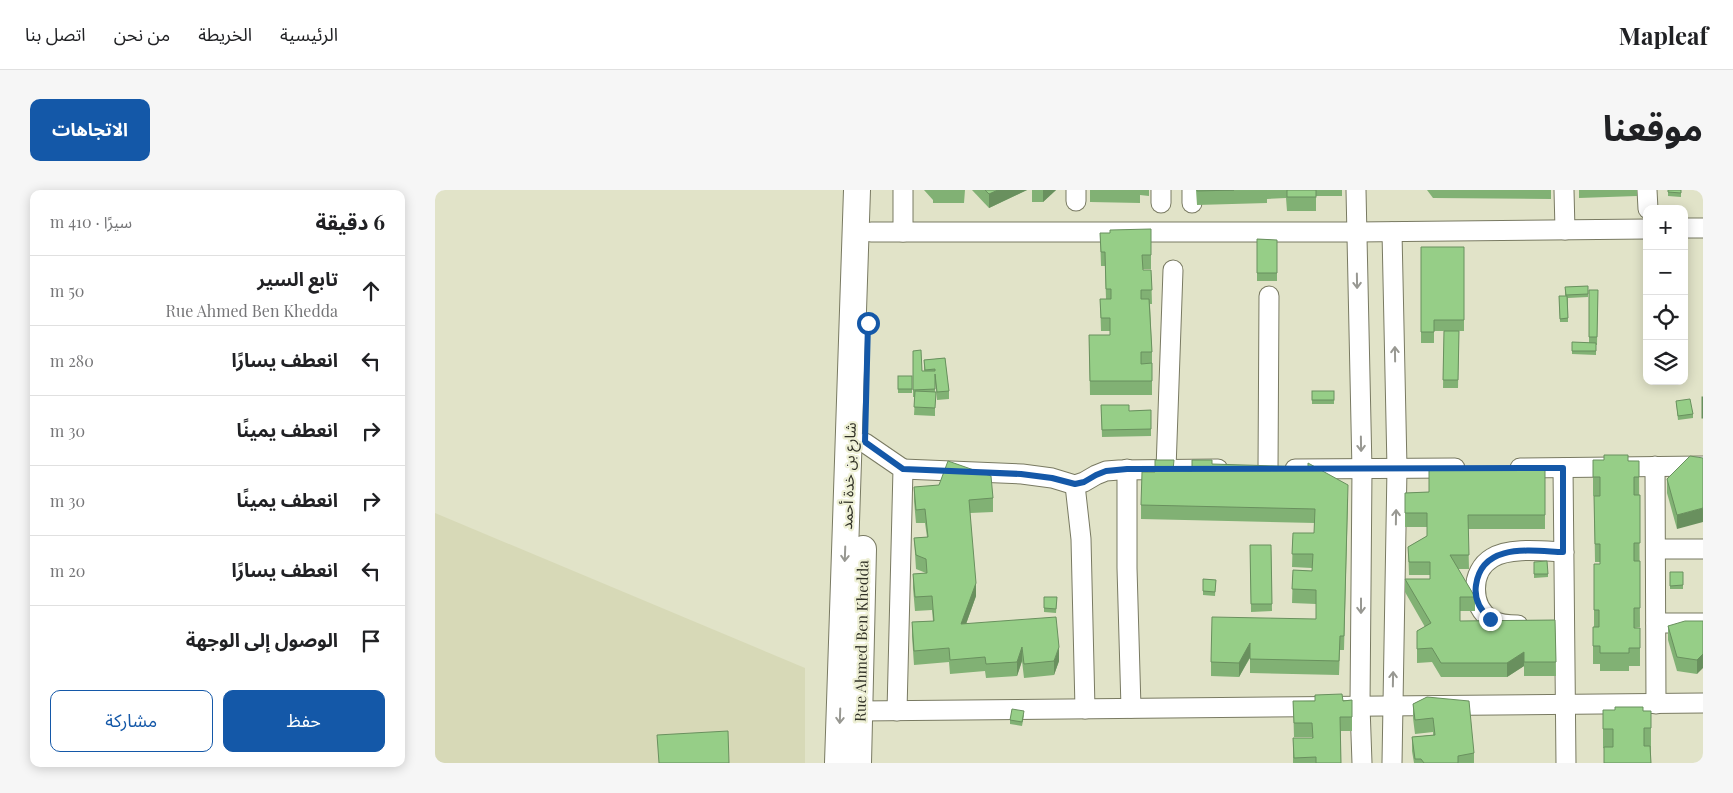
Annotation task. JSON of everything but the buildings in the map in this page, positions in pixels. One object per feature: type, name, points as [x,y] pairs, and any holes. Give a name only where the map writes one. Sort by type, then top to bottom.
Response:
[{"type":"main road","name":"شارع بن خدة أحمد","points":[[838,763],[857,190]]},
{"type":"main road","name":"Rue Ahmed Ben Khedda","points":[[858,763],[872,190]]},
{"type":"street","points":[[903,190],[903,232]]},
{"type":"street","points":[[1356,190],[1361,470],[1360,706],[1362,763]]},
{"type":"street","points":[[1564,190],[1565,230]]},
{"type":"street","points":[[1647,190],[1648,205]]},
{"type":"street","points":[[1688,228],[1703,228]]},
{"type":"street","points":[[871,232],[1392,232],[1643,229]]},
{"type":"street","points":[[1392,232],[1397,468],[1392,763]]},
{"type":"street","points":[[1166,469],[1173,270]]},
{"type":"street","points":[[1250,469],[1269,296]]},
{"type":"street","points":[[865,442],[903,469],[1021,474],[1052,478],[1075,484],[1084,482],[1106,471],[1127,469],[1361,470],[1475,468]]},
{"type":"street","points":[[1655,466],[1656,704]]},
{"type":"street","points":[[1504,468],[1703,466]]},
{"type":"street","points":[[1563,468],[1563,552],[1550,625],[1565,704],[1566,763]]},
{"type":"street","points":[[897,711],[903,469]]},
{"type":"street","points":[[1127,469],[1127,568],[1131,708]]},
{"type":"street","points":[[1075,484],[1081,539],[1085,709]]},
{"type":"street","points":[[1655,549],[1703,549]]},
{"type":"street","points":[[1550,625],[1505,625],[1490,619],[1484,614],[1478,602],[1475,590],[1477,577],[1483,566],[1500,554],[1516,551],[1563,552]]},
{"type":"street","points":[[1656,623],[1703,623]]},
{"type":"street","points":[[860,711],[1703,703]]},
{"type":"shaded area","points":[[435,513],[805,668],[805,763],[435,763]]},
{"type":"route","points":[[868,323],[865,442],[903,469],[1021,474],[1080,484],[1106,471],[1127,469],[1361,470],[1397,468],[1563,468],[1563,552],[1508,552],[1492,558],[1483,566],[1477,577],[1475,590],[1484,614],[1490,619]]}]
